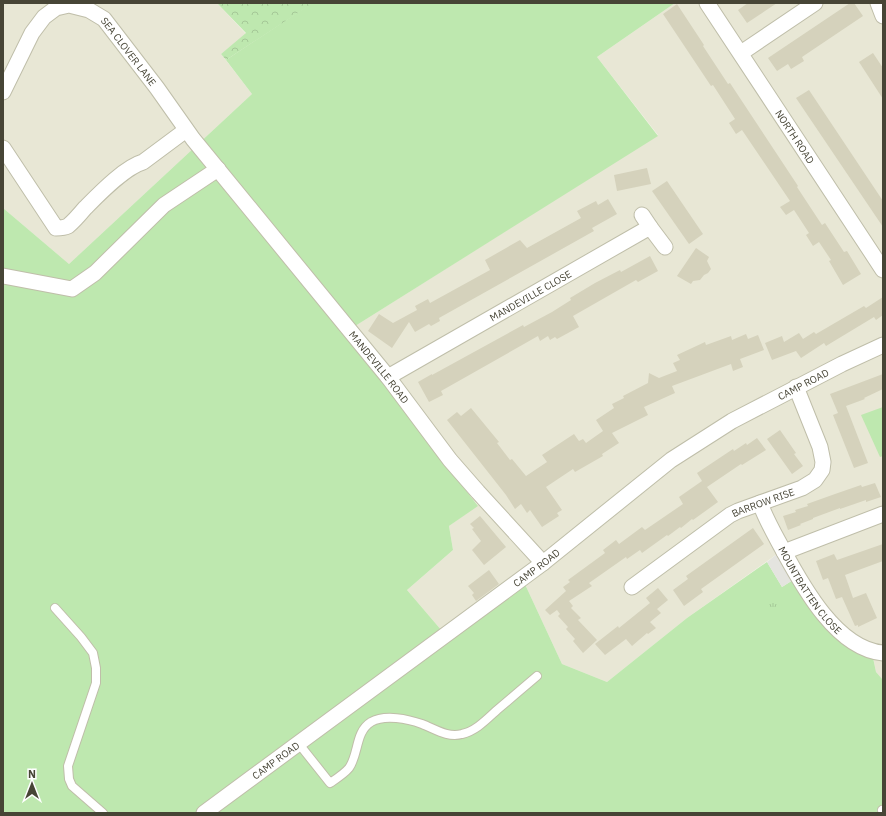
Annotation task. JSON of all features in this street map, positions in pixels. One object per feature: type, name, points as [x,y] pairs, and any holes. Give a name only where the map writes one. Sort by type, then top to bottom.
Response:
[{"type":"street","name":"NORTH ROAD","points":[[707,3],[883,270]]},
{"type":"street","points":[[741,53],[815,3]]},
{"type":"street","points":[[878,3],[883,16]]},
{"type":"street","name":"SEA CLOVER LANE","points":[[3,92],[32,33],[44,17],[56,8],[69,5],[89,10],[104,19],[157,88],[186,130],[218,169]]},
{"type":"street","points":[[3,148],[56,228],[61,228],[67,226],[73,221],[96,198],[135,164],[143,162],[186,130]]},
{"type":"street","points":[[3,276],[72,289],[95,273],[164,205],[218,169]]},
{"type":"street","name":"MANDEVILLE ROAD","points":[[218,169],[388,377],[450,460],[543,563]]},
{"type":"street","name":"MANDEVILLE CLOSE","points":[[388,377],[646,221],[665,247]]},
{"type":"street","name":"CAMP ROAD","points":[[204,813],[543,563],[671,460],[732,422],[796,387],[863,353],[883,345]]},
{"type":"street","name":"BARROW RISE","points":[[632,587],[723,520],[738,511],[802,488],[815,480],[822,470],[823,462],[820,447],[796,387]]},
{"type":"street","name":"MOUNTBATTEN CLOSE","points":[[760,503],[765,518],[814,603],[824,615],[851,641],[868,649],[883,653]]},
{"type":"street","points":[[784,552],[883,514]]},
{"type":"lane","points":[[55,608],[93,653],[96,668],[96,683],[68,766],[69,779],[72,786],[103,813]]},
{"type":"lane","points":[[299,744],[330,784],[349,768],[360,735],[365,727],[372,722],[379,719],[407,720],[422,724],[452,736],[463,734],[477,727],[537,676]]},
{"type":"shaded area","points":[[3,3],[217,3],[246,34],[221,54],[252,94],[69,264],[3,208]]},
{"type":"shaded area","points":[[675,3],[883,3],[883,680],[876,672],[871,647],[853,639],[777,554],[687,618],[607,682],[562,664],[523,580],[442,631],[407,590],[453,550],[449,526],[478,505],[344,333],[658,135],[597,57]]},
{"type":"shaded area","points":[[777,554],[793,580],[782,587],[767,562]]},
{"type":"green space","points":[[217,3],[313,3],[226,60],[221,54],[246,33]]},
{"type":"green space","points":[[312,3],[675,3],[597,57],[658,136],[344,333],[478,506],[449,526],[453,550],[407,590],[442,631],[523,580],[562,664],[607,682],[687,618],[767,562],[782,587],[793,580],[872,653],[876,672],[883,680],[883,813],[3,813],[3,208],[69,264],[252,94],[226,60]]},
{"type":"green space","points":[[883,407],[883,456],[880,457],[861,415]]},
{"type":"green space","points":[[771,593],[788,601],[779,618],[763,610],[766,603],[768,604],[768,599]]},
{"type":"building","points":[[748,3],[777,3],[747,23],[738,10]]},
{"type":"building","points":[[850,3],[854,3],[863,16],[802,57],[804,61],[791,69],[788,64],[777,71],[768,58]]},
{"type":"building","points":[[677,4],[728,84],[730,83],[798,186],[797,187],[822,225],[825,223],[844,252],[847,251],[861,274],[843,285],[829,261],[831,260],[819,242],[813,246],[806,235],[809,233],[794,210],[786,215],[780,207],[790,201],[742,130],[736,134],[729,123],[735,119],[663,14]]},
{"type":"building","points":[[873,53],[883,68],[883,99],[859,62]]},
{"type":"building","points":[[809,90],[883,201],[883,227],[796,98]]},
{"type":"building","points":[[647,168],[651,184],[617,191],[614,175]]},
{"type":"building","points":[[667,181],[703,234],[689,244],[652,191]]},
{"type":"building","points":[[608,199],[617,214],[592,228],[594,231],[439,318],[440,321],[431,326],[429,324],[415,332],[409,322],[392,348],[368,331],[379,314],[393,323],[417,310],[415,306],[428,299],[430,303],[490,270],[485,260],[520,240],[527,248],[581,218],[577,211],[596,201],[598,205]]},
{"type":"building","points":[[696,248],[709,257],[707,261],[711,269],[700,280],[693,281],[691,284],[677,276]]},
{"type":"building","points":[[650,256],[658,271],[638,282],[636,280],[573,316],[579,327],[557,339],[555,337],[550,340],[548,336],[540,341],[538,336],[441,391],[443,395],[429,402],[418,382],[523,325],[524,327],[552,312],[571,300],[570,298],[595,283],[620,270],[621,272]]},
{"type":"building","points":[[883,297],[883,315],[876,320],[874,317],[826,346],[824,343],[801,358],[796,351],[772,360],[765,343],[782,336],[784,342],[799,333],[803,339],[814,332],[816,334],[864,306],[866,308]]},
{"type":"building","points":[[746,334],[748,339],[758,335],[764,350],[740,359],[743,367],[733,371],[731,364],[672,386],[675,393],[644,407],[648,415],[612,433],[619,443],[602,454],[603,456],[575,472],[573,469],[546,487],[562,510],[557,513],[559,516],[542,527],[530,510],[527,513],[521,504],[515,509],[506,495],[447,420],[457,412],[461,416],[471,408],[499,442],[497,443],[510,460],[512,459],[526,476],[547,462],[542,455],[574,434],[579,441],[583,439],[586,443],[603,431],[596,420],[614,408],[612,404],[624,398],[623,396],[648,383],[649,373],[659,378],[677,371],[673,363],[680,360],[677,355],[705,342],[706,345],[731,336],[732,340]]},
{"type":"building","points":[[883,374],[883,389],[864,398],[865,399],[846,406],[868,463],[854,468],[833,415],[838,413],[830,394]]},
{"type":"building","points":[[780,430],[803,466],[792,474],[767,439]]},
{"type":"building","points":[[757,438],[766,450],[742,465],[741,464],[707,487],[718,502],[642,553],[640,550],[627,559],[626,557],[589,583],[592,586],[569,601],[573,606],[571,608],[581,618],[578,620],[597,640],[583,653],[573,641],[575,639],[566,629],[568,627],[558,616],[560,614],[557,610],[550,615],[545,610],[566,591],[563,587],[570,582],[568,580],[605,553],[603,550],[616,540],[619,544],[642,527],[645,530],[683,504],[679,497],[702,481],[697,473],[733,449],[734,451]]},
{"type":"building","points":[[875,483],[881,497],[840,508],[813,518],[788,530],[783,516],[808,506],[807,504],[861,485],[862,487]]},
{"type":"building","points":[[480,516],[506,547],[484,565],[472,550],[481,541],[470,524]]},
{"type":"building","points":[[753,528],[764,544],[701,589],[703,592],[684,606],[673,590],[688,579],[686,576]]},
{"type":"building","points":[[883,544],[883,561],[845,575],[853,598],[866,593],[877,618],[858,627],[858,625],[855,626],[842,597],[836,599],[828,578],[823,580],[816,561],[834,554],[837,560]]},
{"type":"building","points":[[489,570],[499,584],[476,601],[472,595],[474,593],[468,586]]},
{"type":"building","points":[[658,588],[668,600],[657,609],[661,613],[650,622],[656,628],[648,634],[647,633],[632,646],[626,639],[605,655],[595,644],[618,626],[619,628],[650,603],[646,598]]}]
